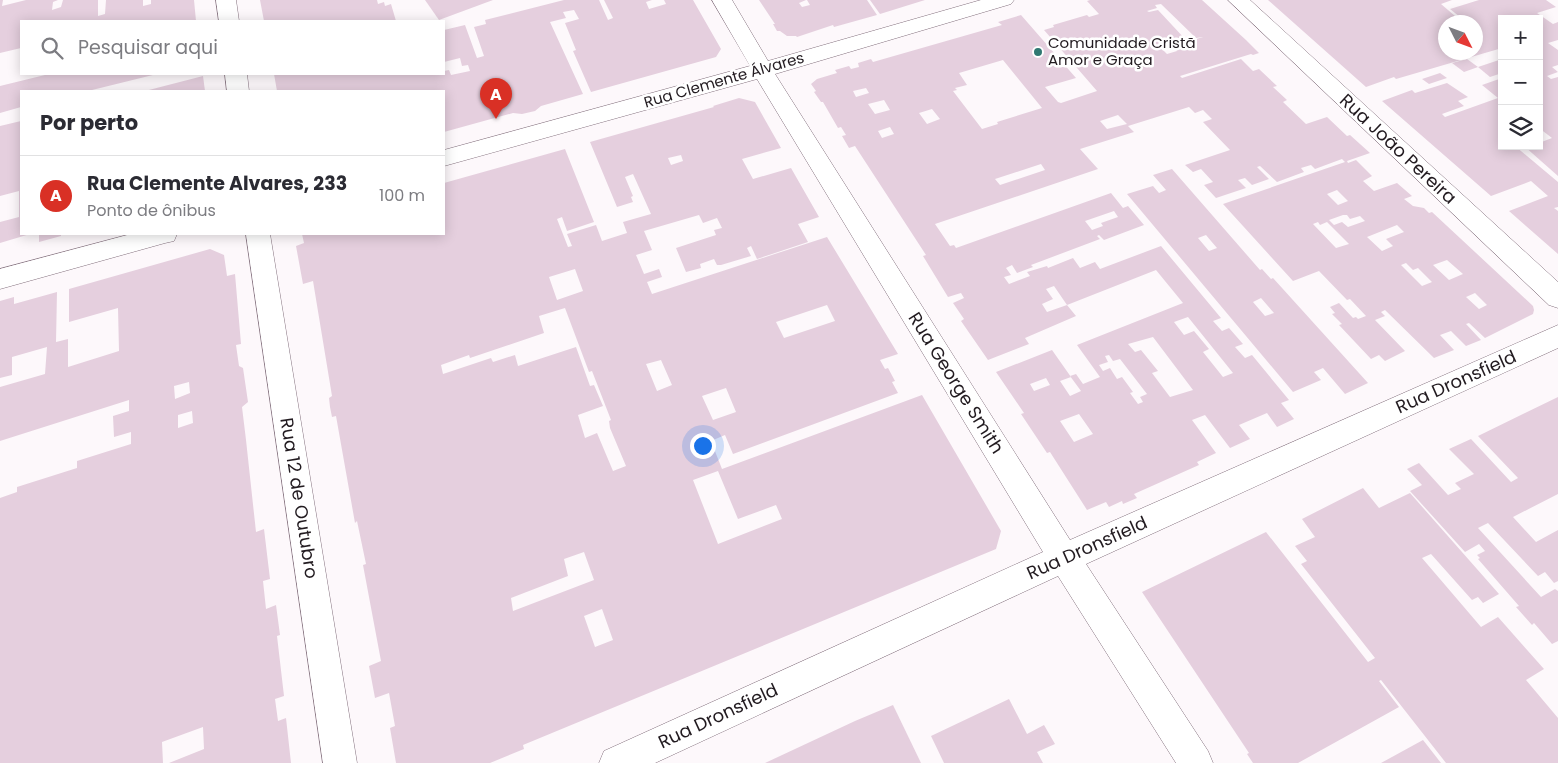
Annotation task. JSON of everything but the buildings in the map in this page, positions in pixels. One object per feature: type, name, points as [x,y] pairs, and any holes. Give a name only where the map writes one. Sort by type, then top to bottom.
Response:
[{"type":"street","points":[[226,0],[229,20]]},
{"type":"street","name":"Rua George Smith","points":[[722,0],[763,70],[1064,558],[1196,763]]},
{"type":"street","name":"Rua Clemente Álvares","points":[[445,158],[763,70],[1004,0]]},
{"type":"street","name":"Rua João Pereira","points":[[1238,0],[1558,298]]},
{"type":"street","points":[[236,75],[238,90]]},
{"type":"street","points":[[0,278],[161,235]]},
{"type":"street","name":"Rua 12 de Outubro","points":[[258,235],[340,763]]},
{"type":"street","name":"Rua Dronsfield","points":[[616,763],[1064,558],[1558,336]]},
{"type":"place","name":"Comunidade Cristã Amor e Graça","points":[[1038,52]]},
{"type":"place","name":"Rua Clemente Alvares, 233","points":[[496,119]]}]
